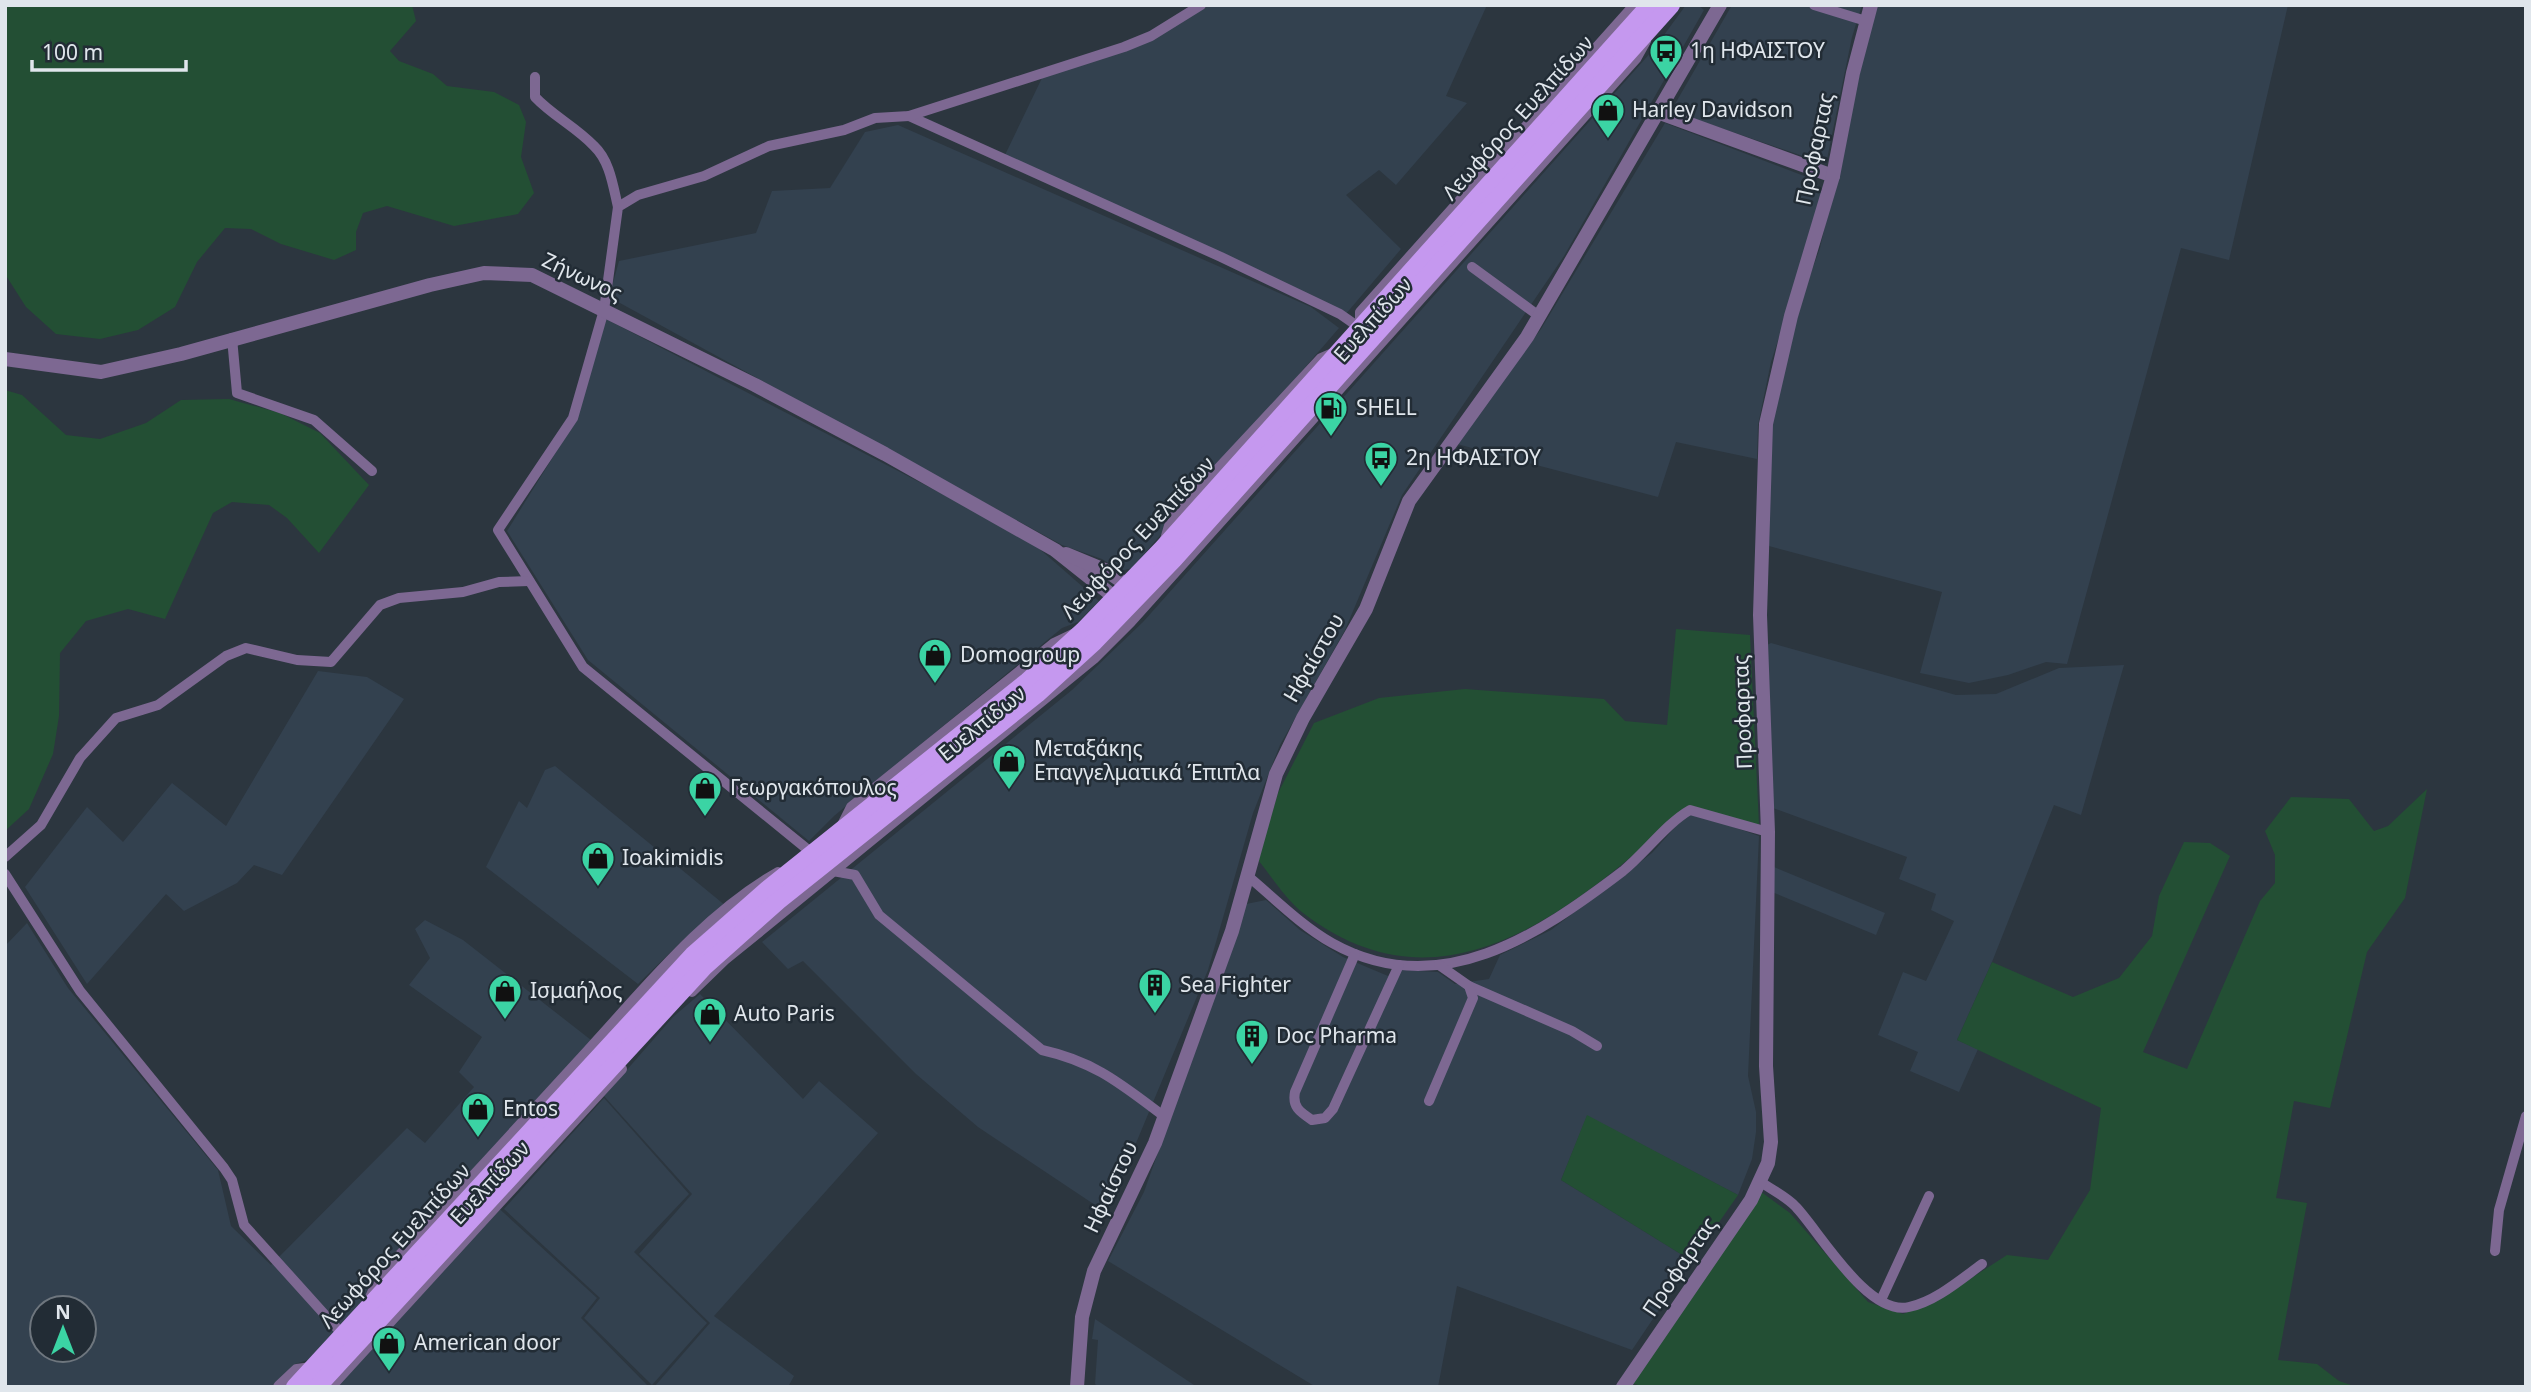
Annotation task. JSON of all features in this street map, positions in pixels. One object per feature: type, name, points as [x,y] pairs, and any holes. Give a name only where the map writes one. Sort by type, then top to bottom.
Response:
[{"type":"main road","name":"Λεωφόρος Ευελπίδων","points":[[317,1387],[377,1318],[593,1054],[693,955],[812,853],[989,714],[1083,631],[1214,523],[1268,442],[1341,350],[1650,5]]},
{"type":"main road","name":"Λεωφόρος Ευελπίδων","points":[[377,1318],[525,1169],[634,1049],[680,991],[739,934],[965,760],[1069,666],[1163,548],[1391,324],[1487,218],[1671,5]]},
{"type":"main road","name":"Λεωφόρος Ευελπίδων","points":[[295,1387],[312,1369],[350,1348]]},
{"type":"street","points":[[618,207],[638,195],[704,176],[769,146],[844,130],[875,118],[909,116],[1124,47],[1151,36],[1201,5]]},
{"type":"street","name":"Ευελπίδων","points":[[1360,328],[1360,312],[1634,5]]},
{"type":"street","points":[[1814,5],[1866,21]]},
{"type":"street","name":"Προφαρτας","points":[[1623,1387],[1761,1182],[1771,1142],[1766,1066],[1768,832],[1760,615],[1766,424],[1791,316],[1833,176],[1853,72],[1871,5]]},
{"type":"street","name":"Ηφαίστου","points":[[1077,1387],[1082,1317],[1094,1271],[1140,1180],[1165,1117],[1233,931],[1276,774],[1303,718],[1366,609],[1409,501],[1539,316],[1718,6]]},
{"type":"street","points":[[535,77],[535,97],[550,113],[596,148],[611,175],[618,207],[604,310],[573,418],[498,530],[583,667],[812,853]]},
{"type":"street","points":[[1657,112],[1833,176]]},
{"type":"street","points":[[909,116],[1233,263],[1340,314],[1360,328]]},
{"type":"street","points":[[1472,267],[1539,316]]},
{"type":"street","name":"Ζήνωνος","points":[[5,359],[102,372],[181,354],[232,338],[484,273],[532,275],[842,431],[1055,550],[1127,596]]},
{"type":"street","points":[[232,338],[237,393],[314,420],[372,471]]},
{"type":"street","name":"Ευελπίδων","points":[[634,1049],[725,960],[965,760],[1094,659],[1214,523]]},
{"type":"street","points":[[5,857],[41,825],[80,758],[116,718],[158,705],[188,686],[226,656],[246,648],[297,660],[331,662],[380,605],[399,598],[463,592],[499,582],[529,581]]},
{"type":"street","points":[[1249,877],[1319,935],[1355,954],[1399,965],[1439,965],[1472,958],[1517,942],[1558,919],[1646,853],[1690,810],[1768,832]]},
{"type":"street","points":[[833,871],[855,875],[879,915],[950,977],[1042,1050],[1070,1056],[1097,1068],[1165,1117]]},
{"type":"street","points":[[5,874],[80,991],[225,1167],[232,1180],[244,1225],[350,1348]]},
{"type":"street","points":[[1355,954],[1295,1092],[1293,1101],[1298,1111],[1312,1120],[1325,1118],[1333,1109],[1399,965]]},
{"type":"street","points":[[1439,965],[1469,986],[1572,1031],[1597,1046]]},
{"type":"street","points":[[1429,1101],[1469,1012],[1473,998],[1469,986]]},
{"type":"street","points":[[2495,1251],[2499,1210],[2508,1187],[2526,1116]]},
{"type":"street","points":[[1761,1182],[1795,1206],[1858,1284],[1881,1300],[1905,1308],[1933,1298],[1982,1264]]},
{"type":"street","points":[[1881,1300],[1929,1196]]},
{"type":"street","points":[[331,1387],[350,1348],[377,1318]]},
{"type":"street","points":[[281,1387],[298,1371],[312,1369]]},
{"type":"shaded area","points":[[1210,5],[1487,5],[1446,96],[1467,103],[1396,185],[1379,170],[1346,195],[1401,249],[1345,315],[1005,155],[1042,78],[1167,30]]},
{"type":"shaded area","points":[[1686,5],[1698,5],[1704,10],[1564,256],[1402,495],[1345,630],[1280,745],[1253,813],[1208,970],[1107,1213],[978,1127],[916,1074],[803,961],[788,969],[762,942],[1072,690],[1143,622],[1653,50]]},
{"type":"shaded area","points":[[1732,5],[1862,5],[1852,37],[1826,164],[1671,111]]},
{"type":"shaded area","points":[[1875,5],[2288,5],[2229,260],[2181,248],[2067,664],[2046,662],[2008,675],[1969,683],[1920,673],[1942,592],[1769,546],[1769,424],[1796,314],[1820,248]]},
{"type":"shaded area","points":[[1665,123],[1812,179],[1821,189],[1821,208],[1771,362],[1758,425],[1757,459],[1676,442],[1658,497],[1457,444],[1541,329]]},
{"type":"shaded area","points":[[898,125],[1311,307],[1339,328],[1132,568],[1121,571],[1102,559],[1062,545],[609,297],[619,261],[756,233],[772,191],[830,188],[865,132]]},
{"type":"shaded area","points":[[606,319],[1027,538],[1099,601],[1078,622],[1062,628],[834,816],[809,841],[588,660],[507,531],[576,420]]},
{"type":"shaded area","points":[[1771,643],[1956,695],[1996,694],[2059,668],[2124,665],[2081,815],[2054,805],[1992,962],[1957,1040],[1978,1049],[1959,1092],[1910,1071],[1918,1052],[1878,1035],[1903,972],[1926,981],[1954,921],[1931,910],[1936,894],[1899,879],[1907,857],[1773,808],[1765,646]]},
{"type":"shaded area","points":[[318,671],[367,677],[404,699],[282,875],[254,865],[237,883],[184,911],[166,894],[87,984],[25,887],[87,807],[123,842],[172,783],[226,826]]},
{"type":"shaded area","points":[[555,766],[726,906],[684,939],[638,984],[486,867],[519,801],[527,808],[545,770]]},
{"type":"shaded area","points":[[1694,813],[1759,836],[1748,1076],[1756,1112],[1756,1132],[1752,1159],[1738,1195],[1587,1116],[1561,1180],[1692,1261],[1632,1350],[1457,1286],[1438,1387],[1316,1387],[1108,1261],[1144,1192],[1246,904],[1266,900],[1300,930],[1343,957],[1388,976],[1401,970],[1438,972],[1455,984],[1489,979],[1500,955],[1551,930],[1652,853],[1685,816]]},
{"type":"shaded area","points":[[1774,867],[1885,913],[1876,935],[1772,892]]},
{"type":"shaded area","points":[[425,920],[463,940],[591,1040],[311,1359],[295,1364],[271,1387],[5,1387],[5,946],[27,923],[68,988],[218,1170],[231,1226],[271,1265],[407,1128],[425,1143],[474,1087],[459,1072],[482,1037],[409,985],[430,958],[415,929]]},
{"type":"shaded area","points":[[700,994],[803,1099],[819,1081],[878,1133],[714,1316],[794,1376],[788,1387],[654,1387],[710,1323],[639,1254],[692,1194],[604,1096],[673,1017]]},
{"type":"shaded area","points":[[604,1098],[689,1194],[634,1252],[707,1323],[652,1385],[584,1318],[600,1298],[504,1209]]},
{"type":"shaded area","points":[[493,1203],[597,1298],[581,1318],[649,1387],[325,1387]]},
{"type":"shaded area","points":[[1095,1319],[1197,1387],[1099,1387],[1095,1384],[1098,1340],[1092,1339]]},
{"type":"green space","points":[[5,5],[412,5],[416,21],[390,51],[399,61],[433,74],[447,86],[494,92],[519,105],[526,122],[521,157],[534,193],[518,214],[454,226],[387,206],[363,213],[356,232],[356,250],[334,260],[281,244],[251,229],[225,228],[197,262],[175,307],[138,330],[100,339],[56,334],[26,307],[5,274]]},
{"type":"green space","points":[[5,390],[22,395],[66,435],[100,439],[146,423],[181,400],[229,399],[280,413],[320,433],[369,485],[319,553],[287,518],[269,505],[232,502],[213,513],[165,619],[128,609],[86,621],[60,653],[59,716],[53,754],[29,809],[5,831]]},
{"type":"green space","points":[[1676,629],[1750,635],[1759,825],[1691,806],[1604,879],[1558,911],[1510,937],[1461,953],[1410,957],[1357,944],[1303,913],[1258,860],[1278,793],[1314,723],[1379,698],[1465,689],[1604,699],[1625,721],[1667,725]]},
{"type":"green space","points":[[2427,789],[2405,898],[2367,952],[2330,1108],[2294,1101],[2276,1198],[2307,1203],[2278,1360],[2317,1364],[2339,1381],[2357,1387],[1642,1387],[1635,1384],[1628,1387],[1760,1191],[1790,1213],[1868,1302],[1903,1314],[1939,1299],[2007,1255],[2048,1260],[2090,1190],[2101,1108],[1957,1040],[1992,962],[2073,997],[2119,978],[2152,936],[2159,896],[2184,842],[2210,843],[2230,856],[2143,1052],[2187,1069],[2260,901],[2275,883],[2275,855],[2265,831],[2291,797],[2349,799],[2374,831],[2388,826]]},
{"type":"green space","points":[[1587,1115],[1738,1195],[1692,1261],[1561,1180]]},
{"type":"place","name":"1η ΗΦΑΙΣΤΟΥ","points":[[1666,81]]},
{"type":"place","name":"Harley Davidson","points":[[1608,140]]},
{"type":"place","name":"SHELL","points":[[1331,438]]},
{"type":"place","name":"2η ΗΦΑΙΣΤΟΥ","points":[[1381,488]]},
{"type":"place","name":"Domogroup","points":[[935,685]]},
{"type":"place","name":"Μεταξάκης Επαγγελματικά Έπιπλα","points":[[1009,791]]},
{"type":"place","name":"Γεωργακόπουλος","points":[[705,818]]},
{"type":"place","name":"Ioakimidis","points":[[598,888]]},
{"type":"place","name":"Sea Fighter","points":[[1155,1015]]},
{"type":"place","name":"Ισμαήλος","points":[[505,1021]]},
{"type":"place","name":"Auto Paris","points":[[710,1044]]},
{"type":"place","name":"Doc Pharma","points":[[1252,1066]]},
{"type":"place","name":"Entos","points":[[478,1139]]},
{"type":"place","name":"American door","points":[[389,1373]]}]
